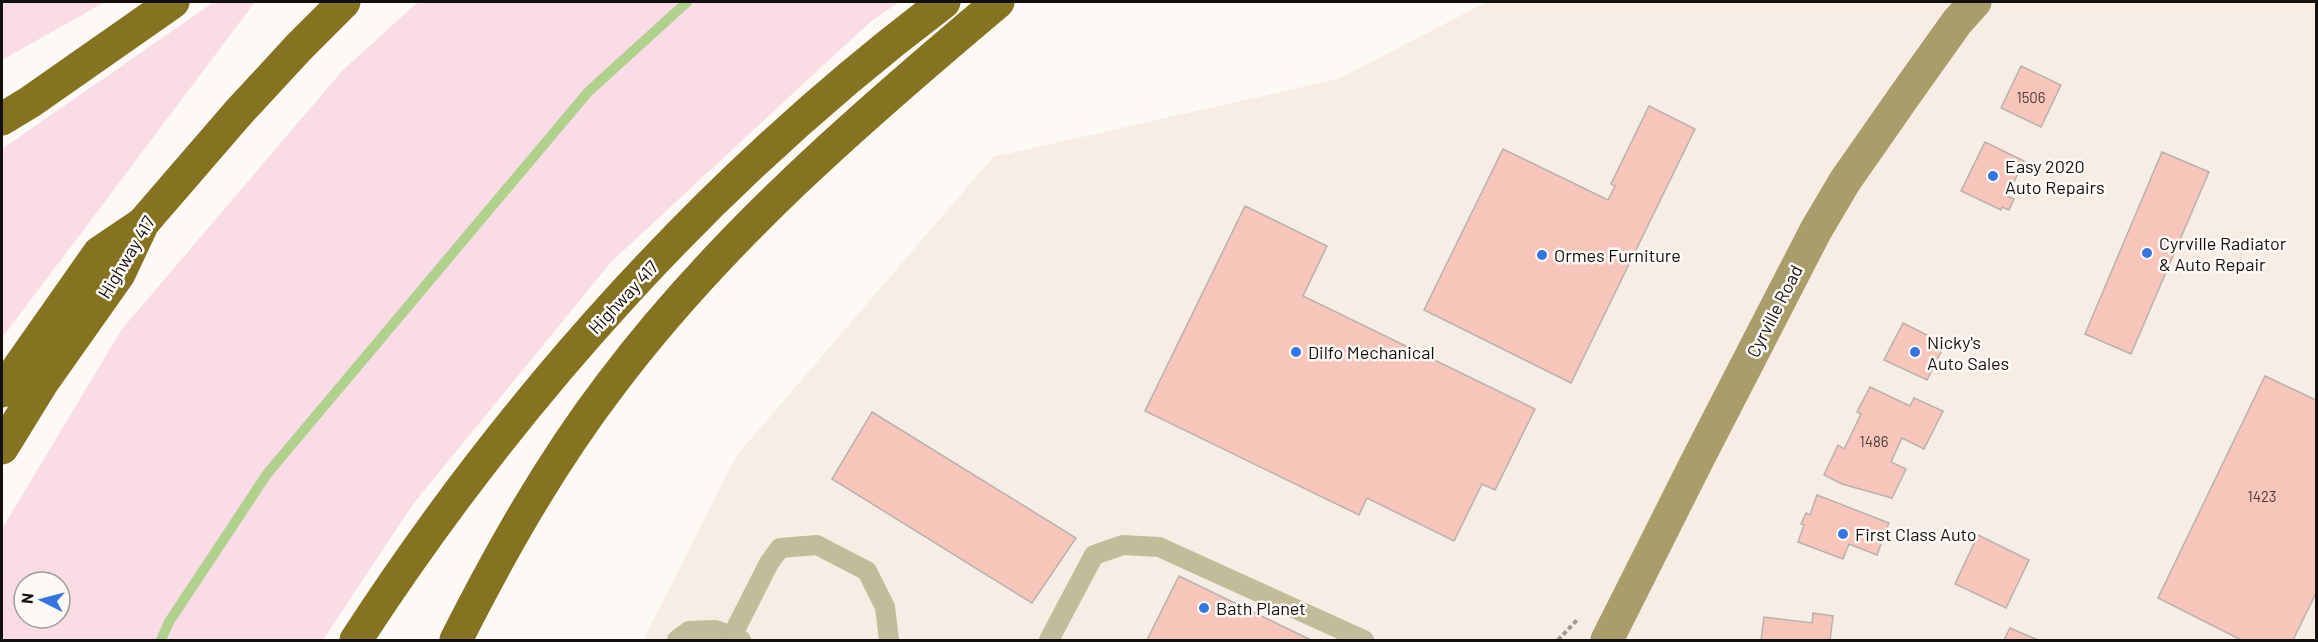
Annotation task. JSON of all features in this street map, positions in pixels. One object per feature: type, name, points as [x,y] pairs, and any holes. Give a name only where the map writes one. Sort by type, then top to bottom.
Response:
[{"type":"highway","points":[[2,119],[173,2]]},
{"type":"highway","name":"Highway 417","points":[[2,448],[42,383],[119,274],[143,223],[298,46],[344,2]]},
{"type":"highway","name":"Highway 417","points":[[356,640],[438,519],[497,440],[631,287],[718,197],[782,137],[849,77],[944,2]]},
{"type":"highway","points":[[456,640],[488,576],[530,501],[611,384],[656,329],[707,270],[766,210],[921,66],[998,2]]},
{"type":"highway","points":[[2,391],[99,254],[143,223]]},
{"type":"main road","name":"Cyrville Road","points":[[1607,640],[1816,230],[1871,143],[1957,22],[1975,2]]},
{"type":"lane","points":[[677,640],[689,631],[715,630],[736,638],[769,563],[780,548],[817,545],[867,571],[885,607],[889,640]]},
{"type":"lane","points":[[1049,640],[1094,555],[1123,545],[1159,547],[1364,640]]},
{"type":"shaded area","points":[[2,2],[105,2],[2,60]]},
{"type":"shaded area","points":[[214,2],[255,2],[2,338],[2,149]]},
{"type":"shaded area","points":[[418,2],[899,2],[869,23],[611,262],[413,504],[323,640],[2,640],[2,529],[122,329],[343,70]]},
{"type":"shaded area","points":[[1487,2],[2316,2],[2316,640],[643,640],[737,455],[993,157],[1338,79]]},
{"type":"building","points":[[2021,66],[2061,85],[2041,127],[2001,108]]},
{"type":"building","name":"Ormes Furniture","points":[[1649,106],[1695,129],[1571,383],[1424,310],[1503,149],[1608,200],[1615,186],[1611,184]]},
{"type":"building","name":"Easy 2020 Auto Repairs","points":[[1985,142],[2024,161],[2007,196],[2014,199],[2009,210],[2002,207],[2001,210],[1961,191]]},
{"type":"building","name":"Cyrville Radiator & Auto Repair","points":[[2162,152],[2209,172],[2131,354],[2085,334]]},
{"type":"building","name":"Dilfo Mechanical","points":[[1245,206],[1327,246],[1303,296],[1535,409],[1495,490],[1482,484],[1454,541],[1367,498],[1359,515],[1145,411]]},
{"type":"building","name":"Nicky's Auto Sales","points":[[1903,323],[1945,344],[1927,380],[1884,360]]},
{"type":"building","points":[[2265,376],[2316,400],[2316,593],[2293,640],[2241,640],[2158,598]]},
{"type":"building","points":[[1870,387],[1910,406],[1914,398],[1943,411],[1924,449],[1902,438],[1891,462],[1906,469],[1892,498],[1842,484],[1824,475],[1838,445],[1844,449],[1861,414],[1857,412]]},
{"type":"building","points":[[872,412],[1076,538],[1032,603],[832,479]]},
{"type":"building","name":"First Class Auto","points":[[1817,495],[1889,523],[1877,555],[1849,544],[1843,559],[1798,542],[1804,525],[1801,524],[1806,513],[1810,515]]},
{"type":"building","points":[[1978,535],[2029,560],[2006,608],[1955,584]]},
{"type":"building","name":"Bath Planet","points":[[1179,576],[1311,640],[1147,640]]},
{"type":"building","points":[[1813,613],[1833,616],[1830,640],[1761,640],[1764,617],[1812,623]]},
{"type":"building","points":[[2010,628],[2038,640],[2004,640]]},
{"type":"waterway","points":[[161,640],[169,622],[267,474],[588,92],[687,2]]},
{"type":"place","name":"Easy 2020 Auto Repairs","points":[[1993,176]]},
{"type":"place","name":"Cyrville Radiator & Auto Repair","points":[[2147,253]]},
{"type":"place","name":"Ormes Furniture","points":[[1542,255]]},
{"type":"place","name":"Dilfo Mechanical","points":[[1296,352]]},
{"type":"place","name":"Nicky's Auto Sales","points":[[1915,352]]},
{"type":"place","name":"First Class Auto","points":[[1843,534]]},
{"type":"place","name":"Bath Planet","points":[[1204,608]]}]
